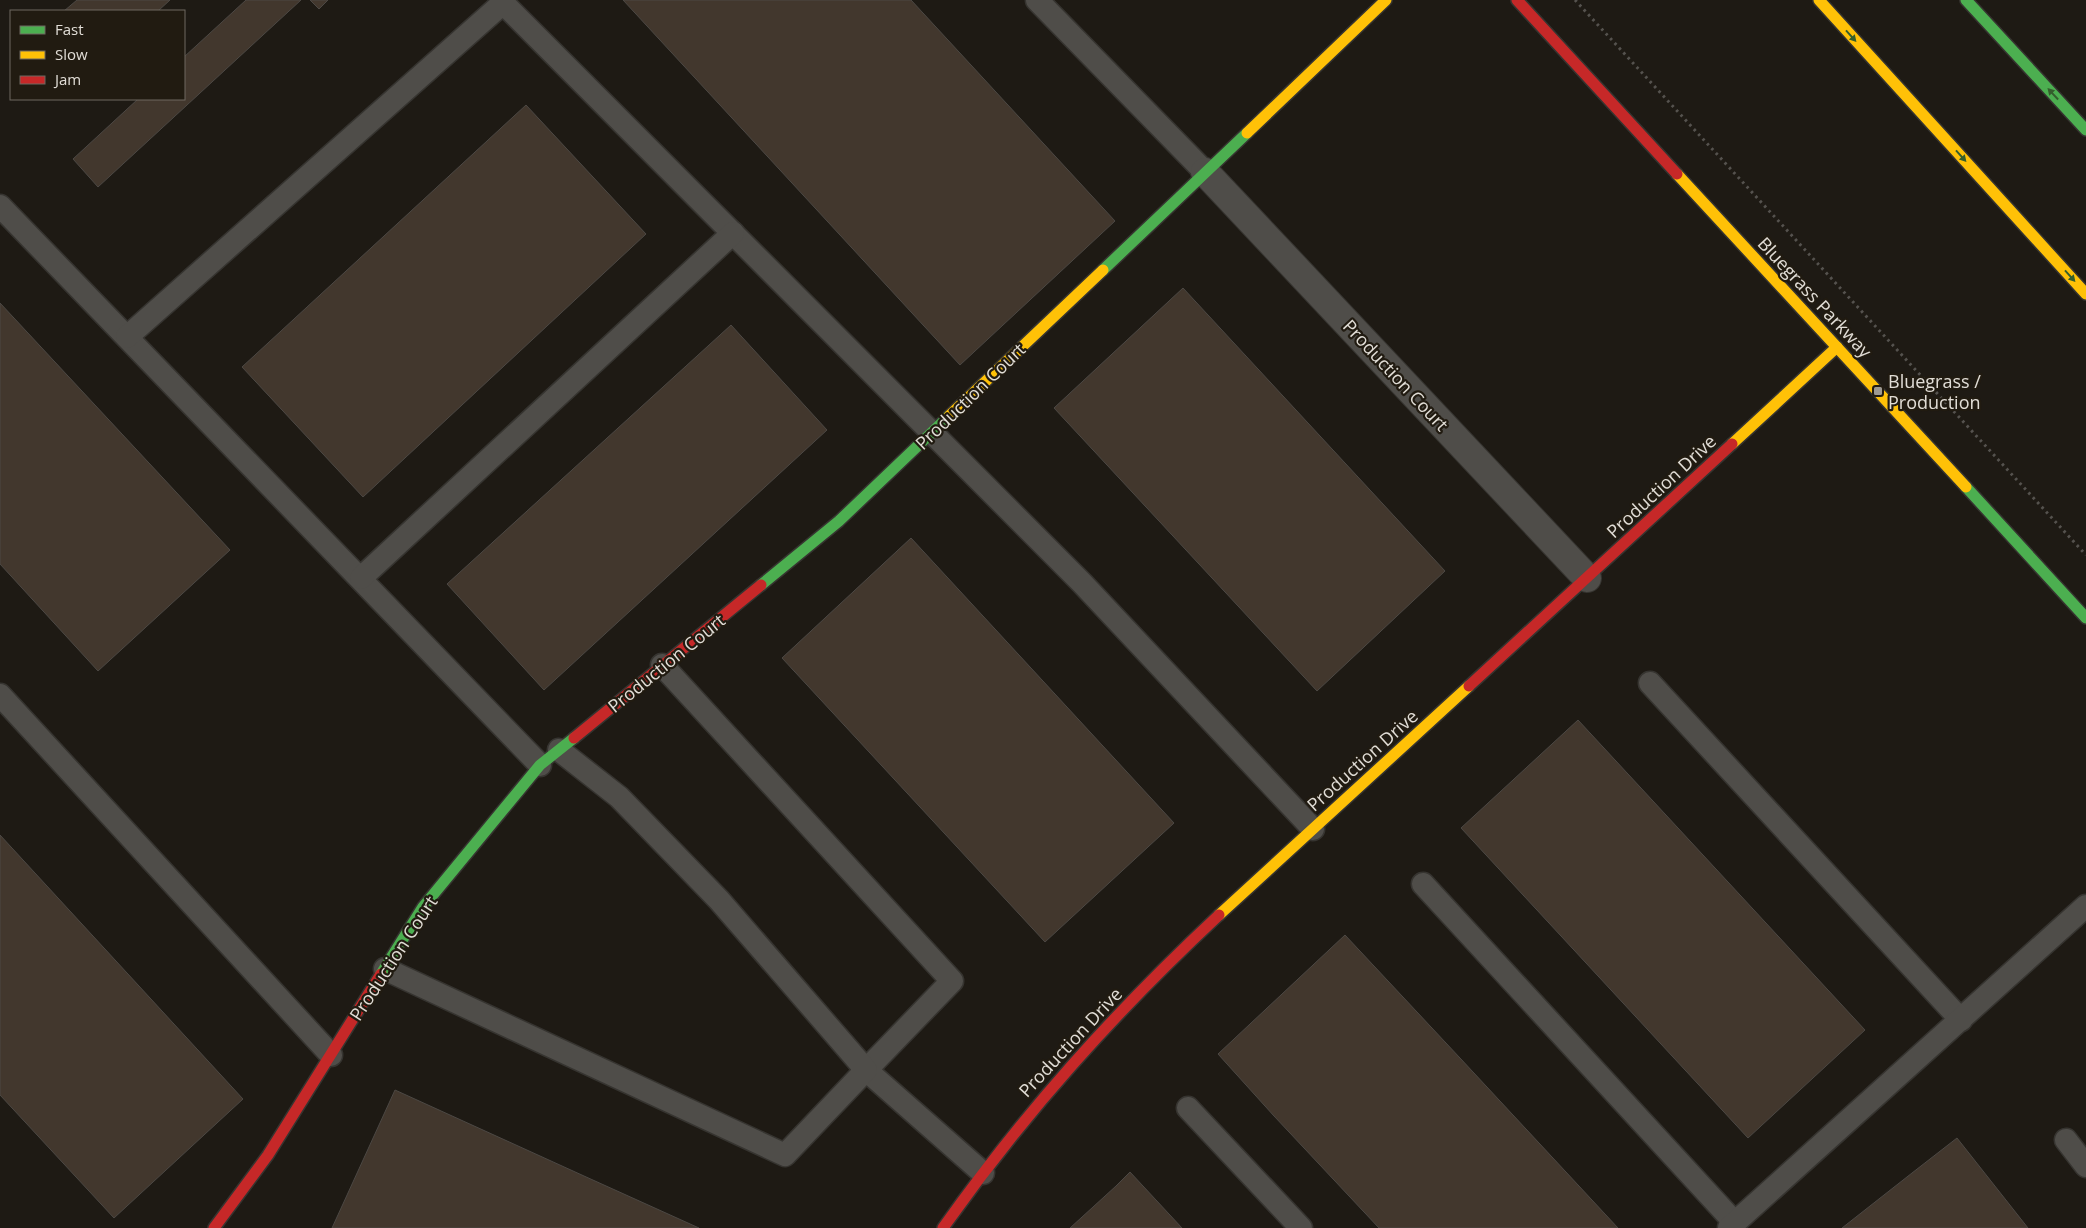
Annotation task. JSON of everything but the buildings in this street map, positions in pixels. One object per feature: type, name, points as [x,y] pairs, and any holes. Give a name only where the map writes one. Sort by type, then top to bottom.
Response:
[{"type":"main road","name":"Production Court","points":[[214,1228],[268,1155],[423,907],[540,766],[839,521],[1386,0]]},
{"type":"main road","name":"Bluegrass Parkway","points":[[1517,0],[2086,618]]},
{"type":"main road","points":[[1819,0],[2086,294]]},
{"type":"main road","points":[[1966,0],[2086,130]]},
{"type":"main road","name":"Production Drive","points":[[943,1228],[1027,1113],[1090,1042],[1239,897],[1837,347]]},
{"type":"street","name":"Production Court","points":[[1205,172],[1587,578]]},
{"type":"lane","points":[[1037,0],[1205,172]]},
{"type":"lane","points":[[127,337],[504,1],[1082,583],[1313,829]]},
{"type":"lane","points":[[0,206],[540,766]]},
{"type":"lane","points":[[360,578],[734,233]]},
{"type":"lane","points":[[385,969],[784,1155],[952,981],[662,666]]},
{"type":"lane","points":[[1650,683],[1961,1020]]},
{"type":"lane","points":[[0,695],[331,1055]]},
{"type":"lane","points":[[559,750],[619,797],[719,900],[866,1070],[983,1174]]},
{"type":"lane","points":[[1423,884],[1732,1225],[2086,906]]},
{"type":"lane","points":[[1188,1108],[1301,1228]]},
{"type":"lane","points":[[2066,1140],[2086,1166]]},
{"type":"path","points":[[1574,0],[2086,555]]},
{"type":"traffic: fast","points":[[1966,0],[2086,130]]},
{"type":"traffic: fast","points":[[1103,270],[1247,133]]},
{"type":"traffic: fast","points":[[761,585],[839,521],[949,416]]},
{"type":"traffic: fast","points":[[1966,487],[2086,618]]},
{"type":"traffic: fast","points":[[381,974],[423,907],[540,765],[574,738]]},
{"type":"traffic: slow","points":[[1247,133],[1386,0]]},
{"type":"traffic: slow","points":[[1819,0],[2086,294]]},
{"type":"traffic: slow","points":[[1677,174],[1966,487]]},
{"type":"traffic: slow","points":[[949,416],[1103,270]]},
{"type":"traffic: slow","points":[[1732,444],[1837,347]]},
{"type":"traffic: slow","points":[[1219,915],[1469,686]]},
{"type":"traffic: jam","points":[[1517,0],[1677,174]]},
{"type":"traffic: jam","points":[[1469,686],[1732,444]]},
{"type":"traffic: jam","points":[[574,738],[761,585]]},
{"type":"traffic: jam","points":[[943,1228],[1006,1144],[1073,1064],[1143,989],[1219,915]]},
{"type":"traffic: jam","points":[[214,1228],[268,1155],[381,974]]},
{"type":"place","name":"Bluegrass / Production","points":[[1878,391]]}]
